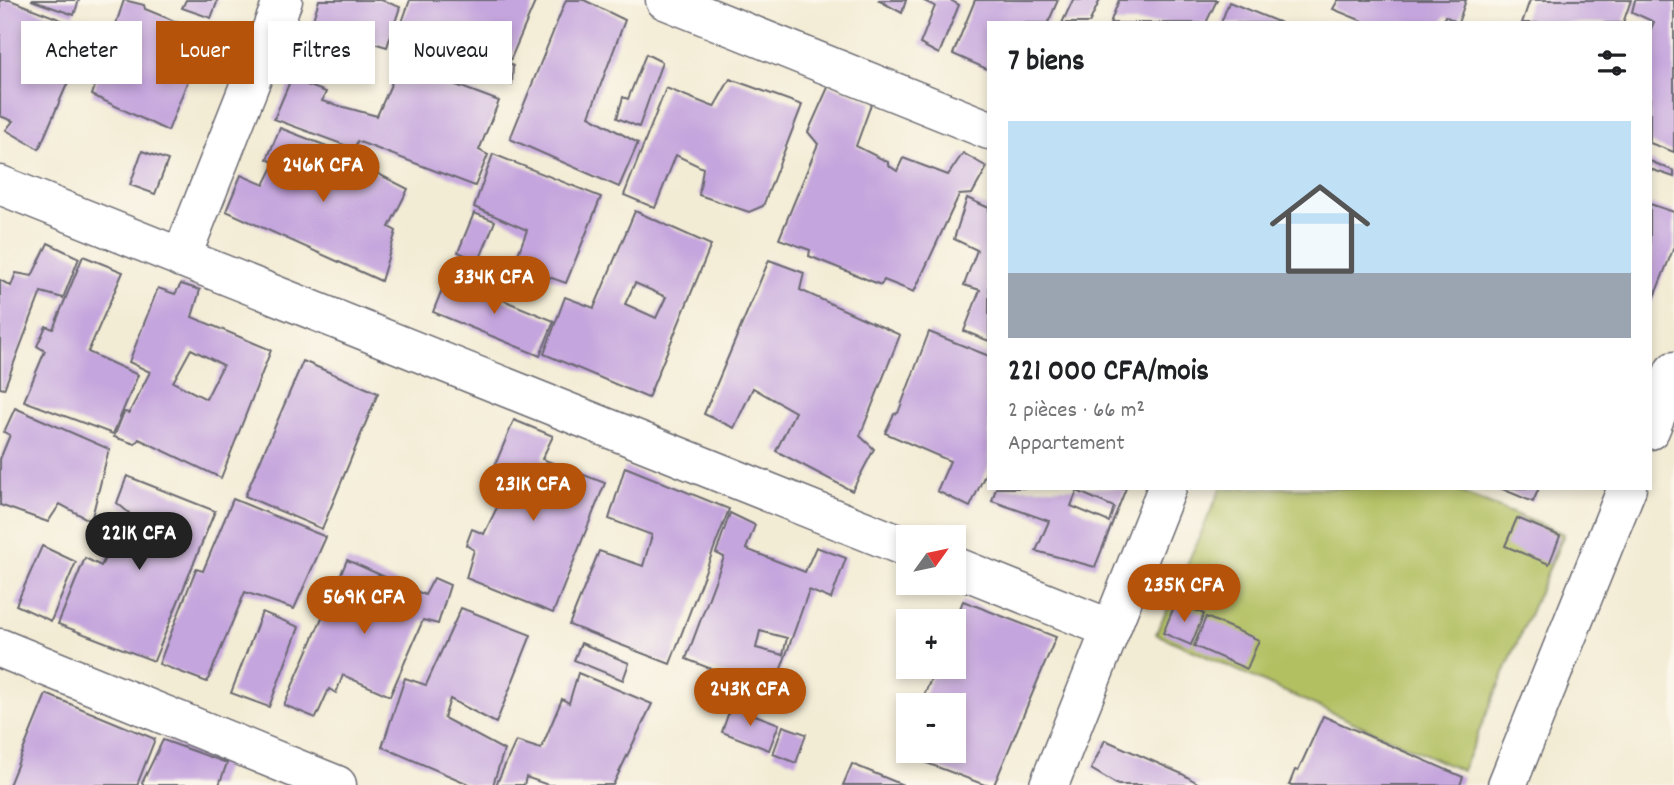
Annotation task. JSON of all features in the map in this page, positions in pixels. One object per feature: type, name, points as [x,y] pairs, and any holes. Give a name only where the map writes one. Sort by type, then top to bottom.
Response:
[{"type":"street","points":[[181,258],[283,0]]},
{"type":"street","points":[[665,0],[987,129]]},
{"type":"street","points":[[0,186],[896,543]]},
{"type":"street","points":[[1049,785],[1166,490]]},
{"type":"street","points":[[1507,785],[1626,490]]},
{"type":"street","points":[[966,571],[1111,629]]},
{"type":"street","points":[[0,648],[337,785]]},
{"type":"green space","points":[[1220,490],[1455,490],[1564,534],[1462,771],[1156,634]]},
{"type":"building","points":[[0,0],[10,0],[64,21],[21,21],[21,84],[67,84],[39,149],[6,130],[13,121],[0,116]]},
{"type":"building","points":[[31,0],[79,0],[74,15]]},
{"type":"building","points":[[124,0],[144,5],[145,9],[174,21],[156,21],[156,84],[186,84],[168,131],[92,95],[96,84],[142,84],[142,21],[117,21]]},
{"type":"building","points":[[186,0],[218,0],[211,18],[182,8]]},
{"type":"building","points":[[319,0],[381,0],[400,7],[395,21],[389,21],[387,47],[375,43],[375,21],[313,21]]},
{"type":"building","points":[[410,0],[536,0],[512,56],[512,21],[402,21]]},
{"type":"building","points":[[566,0],[584,0],[625,20],[589,116],[638,143],[619,187],[510,139]]},
{"type":"building","points":[[878,0],[906,0],[902,13]]},
{"type":"building","points":[[922,0],[950,0],[959,5],[939,54],[920,44],[935,6]]},
{"type":"building","points":[[975,0],[1058,0],[1049,21],[987,21],[987,69],[953,54]]},
{"type":"building","points":[[1073,0],[1100,0],[1090,21],[1063,21]]},
{"type":"building","points":[[1119,0],[1217,0],[1207,21],[1111,21]]},
{"type":"building","points":[[1338,0],[1466,0],[1459,21],[1445,16],[1443,21],[1362,21],[1333,9]]},
{"type":"building","points":[[1530,0],[1631,0],[1624,21],[1523,21]]},
{"type":"building","points":[[1635,0],[1674,0],[1674,152],[1652,144],[1654,22],[1632,12]]},
{"type":"building","points":[[1229,2],[1276,21],[1222,21]]},
{"type":"building","points":[[646,54],[662,62],[639,127],[617,118],[623,97],[628,99]]},
{"type":"building","points":[[730,79],[802,105],[763,206],[749,212],[699,195],[703,168],[676,155],[655,208],[624,195],[666,88],[714,107]]},
{"type":"building","points":[[289,84],[304,84],[326,92],[322,101],[377,116],[391,84],[454,84],[499,101],[479,150],[488,155],[475,186],[357,141],[355,149],[274,119]]},
{"type":"building","points":[[829,85],[872,102],[856,146],[888,162],[888,165],[897,171],[903,158],[948,175],[963,153],[987,167],[972,194],[959,195],[914,292],[884,280],[881,285],[809,256],[810,250],[779,239],[818,144],[808,132]]},
{"type":"building","points":[[280,128],[337,150],[337,153],[408,189],[389,227],[396,231],[381,281],[226,211],[241,175],[264,185],[275,163],[267,159]]},
{"type":"building","points":[[142,151],[168,160],[155,194],[130,185]]},
{"type":"building","points":[[493,154],[601,197],[566,283],[514,265],[527,230],[474,207]]},
{"type":"building","points":[[1652,162],[1674,171],[1674,177],[1652,170]]},
{"type":"building","points":[[967,198],[987,207],[987,340],[964,331],[980,290],[964,285],[977,250],[954,239]]},
{"type":"building","points":[[1652,205],[1674,212],[1674,247],[1652,302]]},
{"type":"building","points":[[635,211],[711,245],[648,398],[544,354],[565,297],[594,308]],"holes":[[[635,283],[666,297],[656,318],[625,304]]]},
{"type":"building","points":[[474,213],[495,221],[479,261],[458,252]]},
{"type":"building","points":[[48,243],[79,258],[63,298],[41,292],[4,389],[0,388],[0,280],[11,286],[16,273],[32,276]]},
{"type":"building","points":[[83,256],[123,272],[88,352],[138,375],[113,434],[24,401],[45,351],[37,346],[46,326],[53,329]]},
{"type":"building","points":[[769,260],[804,273],[800,290],[900,335],[860,436],[874,449],[852,491],[776,451],[795,412],[753,388],[734,428],[704,414]]},
{"type":"building","points":[[447,277],[554,321],[540,356],[433,312]]},
{"type":"building","points":[[181,284],[200,290],[192,317],[271,350],[221,478],[139,439],[135,444],[114,437],[124,412],[129,413],[150,372],[129,362],[158,288],[175,294]],"holes":[[[191,349],[223,365],[206,399],[173,382]]]},
{"type":"building","points":[[929,332],[987,355],[987,470],[970,507],[937,491],[950,461],[885,433],[894,414],[898,413]]},
{"type":"building","points":[[303,361],[378,393],[322,529],[245,496]]},
{"type":"building","points":[[15,408],[109,449],[91,521],[60,504],[48,522],[0,505],[0,459],[10,435],[4,432]]},
{"type":"building","points":[[514,420],[553,436],[542,459],[605,483],[553,613],[466,578],[474,550],[466,545],[472,529],[484,534],[510,481],[492,472]]},
{"type":"building","points":[[625,467],[729,509],[670,664],[569,625],[599,551],[643,566],[652,535],[609,519]]},
{"type":"building","points":[[127,476],[215,511],[154,661],[58,624],[85,558],[101,566],[129,513],[117,503]]},
{"type":"building","points":[[995,490],[1125,490],[1095,567],[1036,551],[1049,521],[992,501]],"holes":[[[1077,491],[1114,507],[1109,522],[1071,506]]]},
{"type":"building","points":[[1505,490],[1538,490],[1533,502]]},
{"type":"building","points":[[233,499],[326,537],[294,609],[245,592],[207,682],[159,664],[196,569],[203,571]]},
{"type":"building","points":[[730,513],[755,525],[746,549],[805,572],[816,547],[846,558],[831,599],[809,590],[771,697],[762,701],[744,693],[739,680],[686,659],[724,557],[716,553]],"holes":[[[760,631],[787,638],[783,655],[756,648]]]},
{"type":"building","points":[[1517,518],[1560,536],[1549,564],[1505,546]]},
{"type":"building","points":[[42,546],[76,562],[51,621],[16,605]]},
{"type":"building","points":[[347,560],[425,595],[434,578],[450,585],[438,624],[423,620],[390,696],[343,675],[336,693],[329,689],[316,718],[284,705]]},
{"type":"building","points":[[963,601],[1056,637],[994,785],[985,785],[927,763],[966,763],[966,693],[925,693],[931,679],[966,679],[966,609],[960,609]]},
{"type":"building","points":[[1176,602],[1204,614],[1191,645],[1163,633]]},
{"type":"building","points":[[461,608],[531,635],[496,723],[450,699],[444,718],[504,750],[493,785],[471,785],[382,747],[405,678],[426,685]]},
{"type":"building","points":[[262,612],[299,627],[269,707],[231,693]]},
{"type":"building","points":[[1206,617],[1259,640],[1247,669],[1194,646]]},
{"type":"building","points":[[581,643],[629,663],[623,680],[574,660]]},
{"type":"building","points":[[578,673],[652,704],[613,785],[548,785],[526,777],[524,785],[496,785],[516,741],[541,749],[562,699],[569,703]]},
{"type":"building","points":[[46,694],[155,739],[137,785],[9,785]]},
{"type":"building","points":[[731,706],[779,724],[769,750],[722,732]]},
{"type":"building","points":[[1323,716],[1463,777],[1460,785],[1289,785]]},
{"type":"building","points":[[783,726],[806,734],[796,763],[773,754]]},
{"type":"building","points":[[163,740],[227,763],[219,785],[143,785]]},
{"type":"building","points":[[1105,740],[1201,785],[1118,785],[1091,769]]},
{"type":"building","points":[[852,764],[903,785],[843,785]]}]
